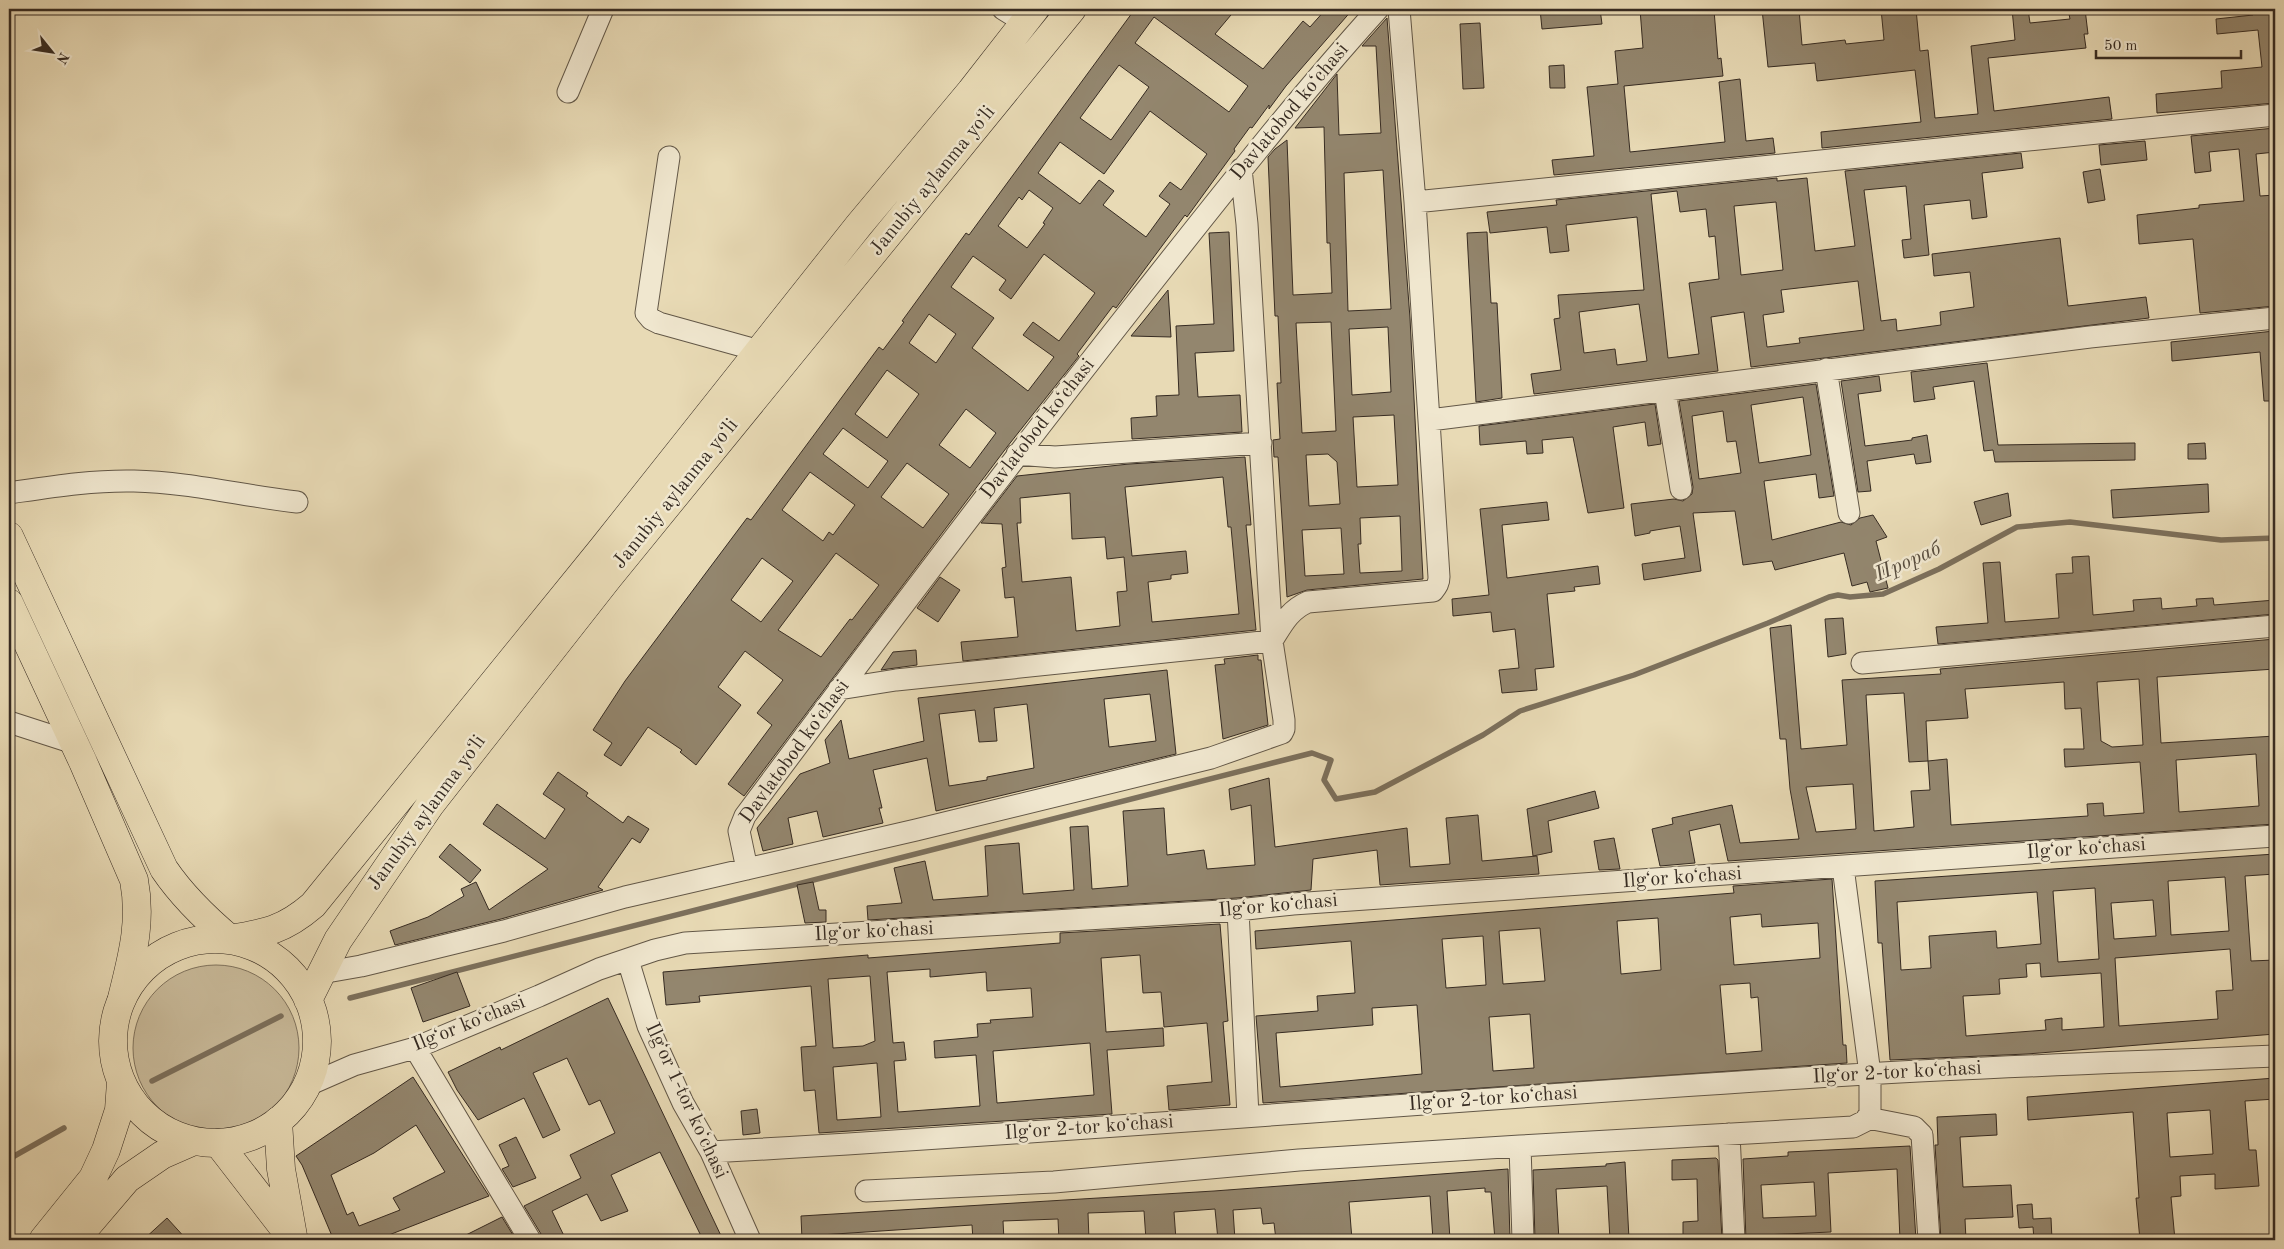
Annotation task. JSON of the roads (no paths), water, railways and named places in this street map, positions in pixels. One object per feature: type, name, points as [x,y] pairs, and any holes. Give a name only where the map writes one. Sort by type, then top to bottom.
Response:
[{"type":"main road","name":"Janubiy aylanma yoʻli","points":[[308,1000],[338,940],[430,805],[613,571],[1072,9]]},
{"type":"main road","name":"Janubiy aylanma yoʻli","points":[[230,939],[272,931],[296,920],[313,906],[760,351],[859,225],[971,90],[1020,13]]},
{"type":"main road","points":[[9,536],[164,869],[178,890],[197,911],[230,939]]},
{"type":"main road","points":[[9,603],[74,743],[134,880],[138,900],[136,940],[122,998],[113,1025],[113,1054],[121,1082],[133,1103],[150,1120],[170,1134],[206,1142],[293,1240]]},
{"type":"main road","points":[[75,1240],[127,1179],[162,1155],[206,1142],[240,1140],[260,1133],[278,1121],[294,1105],[306,1086],[314,1065],[317,1043],[315,1021],[308,1000],[295,978],[277,959],[255,946],[230,939],[204,939],[178,945],[155,958],[136,976],[122,998]]},
{"type":"main road","points":[[42,1240],[93,1178],[106,1150],[120,1110],[121,1082]]},
{"type":"main road","points":[[278,1121],[281,1169],[293,1240]]},
{"type":"street","points":[[568,92],[603,9]]},
{"type":"street","name":"Davlatobod koʻchasi","points":[[747,869],[739,831],[742,821],[839,689],[1017,454],[1241,170],[1325,68],[1378,9]]},
{"type":"street","points":[[1272,641],[1289,614],[1308,602],[1432,591],[1439,583],[1415,202],[1399,9]]},
{"type":"street","points":[[1415,202],[2275,115]]},
{"type":"street","points":[[669,157],[646,313],[651,319],[659,323],[760,351]]},
{"type":"street","points":[[321,973],[361,966],[504,931],[625,897],[1211,758],[1282,733],[1284,720],[1272,641],[1247,224],[1241,170]]},
{"type":"street","points":[[1430,420],[2100,336],[2275,318]]},
{"type":"street","points":[[1826,370],[1849,513]]},
{"type":"street","points":[[1665,391],[1682,489]]},
{"type":"street","points":[[1017,454],[1055,457],[1261,443]]},
{"type":"street","points":[[9,493],[88,483],[135,481],[184,485],[250,497],[297,502]]},
{"type":"street","points":[[1862,663],[2275,626]]},
{"type":"street","points":[[839,689],[896,680],[1272,641]]},
{"type":"street","points":[[9,722],[74,743]]},
{"type":"street","name":"Ilgʻor koʻchasi","points":[[306,1086],[354,1065],[415,1048],[599,969],[655,950],[685,943],[1238,910],[1293,904],[2275,836]]},
{"type":"street","points":[[866,1191],[1054,1182],[1299,1160],[1861,1125],[1868,1118],[1870,1074],[1843,867]]},
{"type":"street","points":[[1238,910],[1248,1116]]},
{"type":"street","name":"Ilgʻor 1-tor koʻchasi","points":[[628,960],[648,1026],[684,1103],[711,1152],[750,1240]]},
{"type":"street","points":[[415,1048],[530,1240]]},
{"type":"street","name":"Ilgʻor 2-tor koʻchasi","points":[[711,1152],[944,1139],[1248,1116],[1870,1074],[2275,1056]]},
{"type":"street","points":[[1868,1118],[1914,1127],[1922,1135],[1930,1240]]},
{"type":"street","points":[[1729,1134],[1734,1240]]},
{"type":"street","points":[[1520,1146],[1523,1240]]},
{"type":"waterway","name":"Прораб","points":[[350,998],[1312,753],[1331,760],[1324,780],[1336,799],[1375,792],[1483,735],[1520,711],[1634,675],[1829,597],[1883,594],[1939,569],[2017,527],[2070,522],[2221,540],[2275,538]]},
{"type":"waterway","points":[[152,1081],[281,1016]]},
{"type":"waterway","points":[[9,1159],[64,1128]]}]
